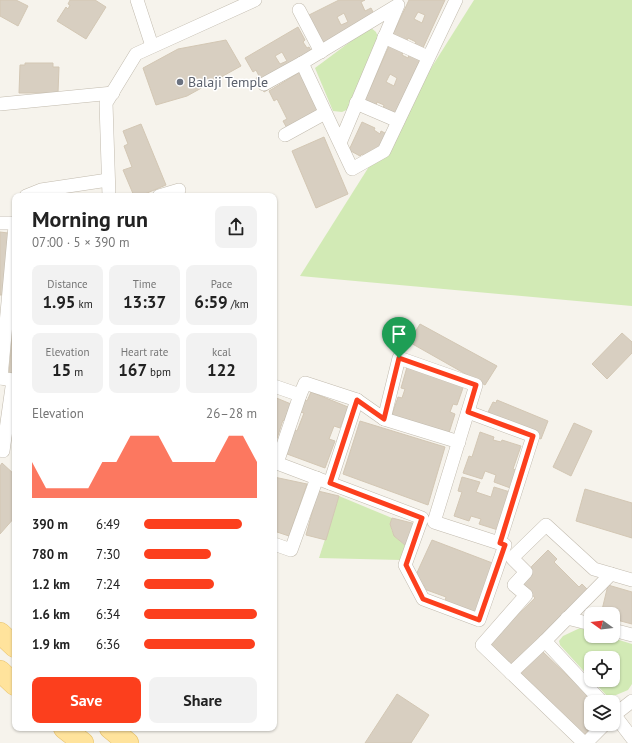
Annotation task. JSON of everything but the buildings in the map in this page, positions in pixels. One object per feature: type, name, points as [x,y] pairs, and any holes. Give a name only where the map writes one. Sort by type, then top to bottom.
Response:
[{"type":"main road","points":[[0,633],[12,643]]},
{"type":"main road","points":[[0,671],[12,682]]},
{"type":"main road","points":[[114,731],[128,743]]},
{"type":"street","points":[[137,0],[152,46]]},
{"type":"street","points":[[109,193],[106,103],[136,54],[254,0]]},
{"type":"street","points":[[302,63],[352,169],[384,151],[456,0]]},
{"type":"street","points":[[340,143],[397,2]]},
{"type":"street","points":[[264,84],[321,52],[397,2]]},
{"type":"street","points":[[300,10],[321,52]]},
{"type":"street","points":[[384,37],[428,57]]},
{"type":"street","points":[[0,104],[113,93]]},
{"type":"street","points":[[356,103],[398,121]]},
{"type":"street","points":[[285,135],[326,113]]},
{"type":"street","points":[[34,193],[41,190],[108,180]]},
{"type":"street","points":[[169,193],[179,190]]},
{"type":"street","points":[[0,223],[12,224]]},
{"type":"street","points":[[12,259],[0,378],[12,380]]},
{"type":"street","points":[[277,463],[428,520],[505,545],[479,620],[423,599],[406,565],[428,520],[458,442],[476,385],[399,358],[384,419]]},
{"type":"street","points":[[277,457],[305,383],[357,400],[384,419],[458,442]]},
{"type":"street","points":[[277,387],[300,395]]},
{"type":"street","points":[[6,451],[12,390]]},
{"type":"street","points":[[277,545],[291,550],[324,480],[357,400]]},
{"type":"street","points":[[468,412],[533,436],[500,543]]},
{"type":"street","points":[[598,731],[585,743],[482,645],[526,595],[514,585],[526,572],[512,558],[546,525],[594,569],[632,580]]},
{"type":"street","points":[[511,673],[611,574]]},
{"type":"street","points":[[567,618],[584,622]]},
{"type":"street","points":[[620,632],[632,635]]},
{"type":"street","points":[[545,641],[595,695]]},
{"type":"street","points":[[620,709],[632,701]]},
{"type":"street","points":[[620,723],[632,738]]},
{"type":"green space","points":[[474,0],[632,0],[632,306],[300,276]]},
{"type":"green space","points":[[370,27],[376,32],[378,37],[351,108],[342,112],[333,111],[315,68]]},
{"type":"green space","points":[[339,496],[392,518],[391,527],[393,533],[405,545],[401,560],[319,558]]},
{"type":"green space","points":[[580,628],[584,629],[584,643],[620,643],[620,640],[632,644],[632,684],[628,690],[616,695],[606,695],[599,687],[620,687],[620,651],[584,651],[584,671],[560,645],[559,641],[563,636]]},
{"type":"place","name":"Balaji Temple","points":[[180,82]]},
{"type":"route","points":[[399,358],[476,385],[468,412],[533,436],[500,543],[505,545],[479,620],[423,599],[406,565],[422,518],[330,483],[357,400],[384,419],[399,358]]}]
